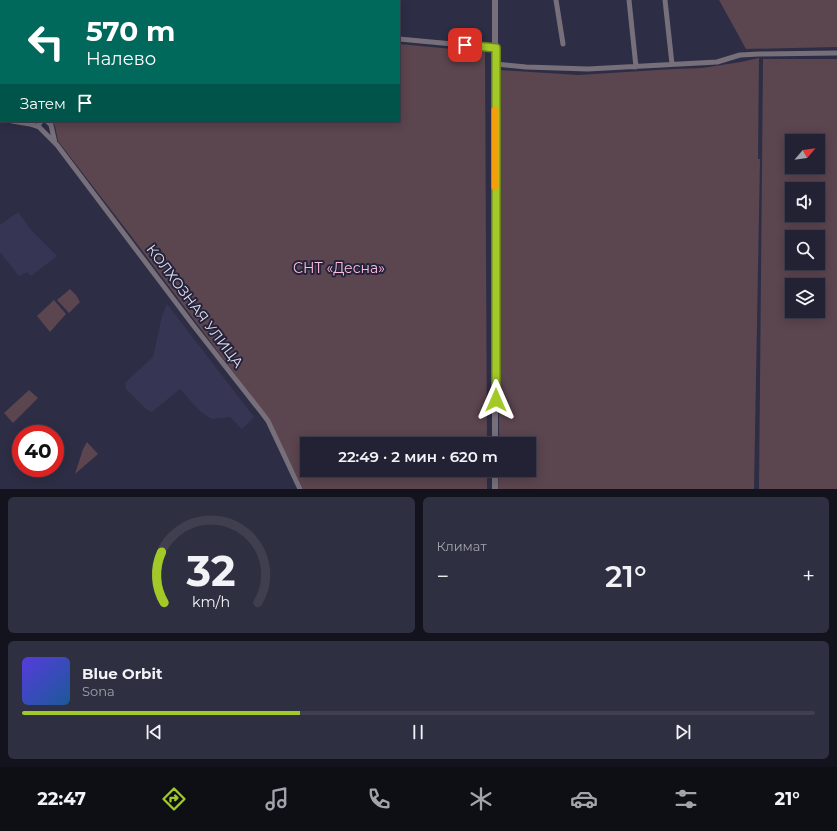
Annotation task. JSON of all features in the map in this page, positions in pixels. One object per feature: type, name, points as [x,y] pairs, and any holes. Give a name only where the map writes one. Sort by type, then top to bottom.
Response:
[{"type":"street","points":[[495,0],[496,437]]},
{"type":"street","points":[[556,0],[562,44]]},
{"type":"street","points":[[629,0],[636,67]]},
{"type":"street","points":[[665,0],[672,64]]},
{"type":"street","points":[[400,39],[496,48]]},
{"type":"street","points":[[496,64],[526,67],[588,69],[717,62],[740,55],[837,54]]},
{"type":"street","points":[[18,122],[39,127],[40,122]]},
{"type":"street","name":"КОЛХОЗНАЯ УЛИЦА","points":[[48,122],[56,145]]},
{"type":"street","name":"КОЛХОЗНАЯ УЛИЦА","points":[[39,127],[56,145],[262,413],[269,424],[300,489]]},
{"type":"street","points":[[495,477],[495,489]]},
{"type":"shaded area","points":[[18,212],[31,230],[57,256],[31,276],[27,272],[19,276],[0,252],[0,225]]},
{"type":"shaded area","points":[[167,304],[254,417],[242,429],[230,417],[212,419],[200,411],[180,389],[152,412],[146,409],[126,389],[125,383],[153,357],[162,316]]},
{"type":"green space","points":[[719,0],[837,0],[837,47],[746,49]]},
{"type":"green space","name":"СНТ «Десна»","points":[[400,44],[485,52],[487,437],[300,437],[300,477],[487,477],[487,489],[303,489],[270,421],[58,141],[55,126],[53,122],[400,122]]},
{"type":"green space","points":[[759,58],[758,159],[760,159],[754,489],[498,489],[499,477],[536,477],[536,437],[499,437],[500,70],[578,75],[702,68]]},
{"type":"green space","points":[[763,59],[837,59],[837,489],[759,489]]},
{"type":"green space","points":[[70,289],[80,302],[69,313],[57,300]]},
{"type":"green space","points":[[54,300],[66,314],[50,332],[37,316]]},
{"type":"green space","points":[[29,390],[38,398],[13,423],[4,413]]},
{"type":"green space","points":[[87,442],[98,454],[75,474],[83,449]]},
{"type":"slow traffic","points":[[495,110],[495,187]]},
{"type":"route","points":[[465,45],[496,48],[496,400]]}]
